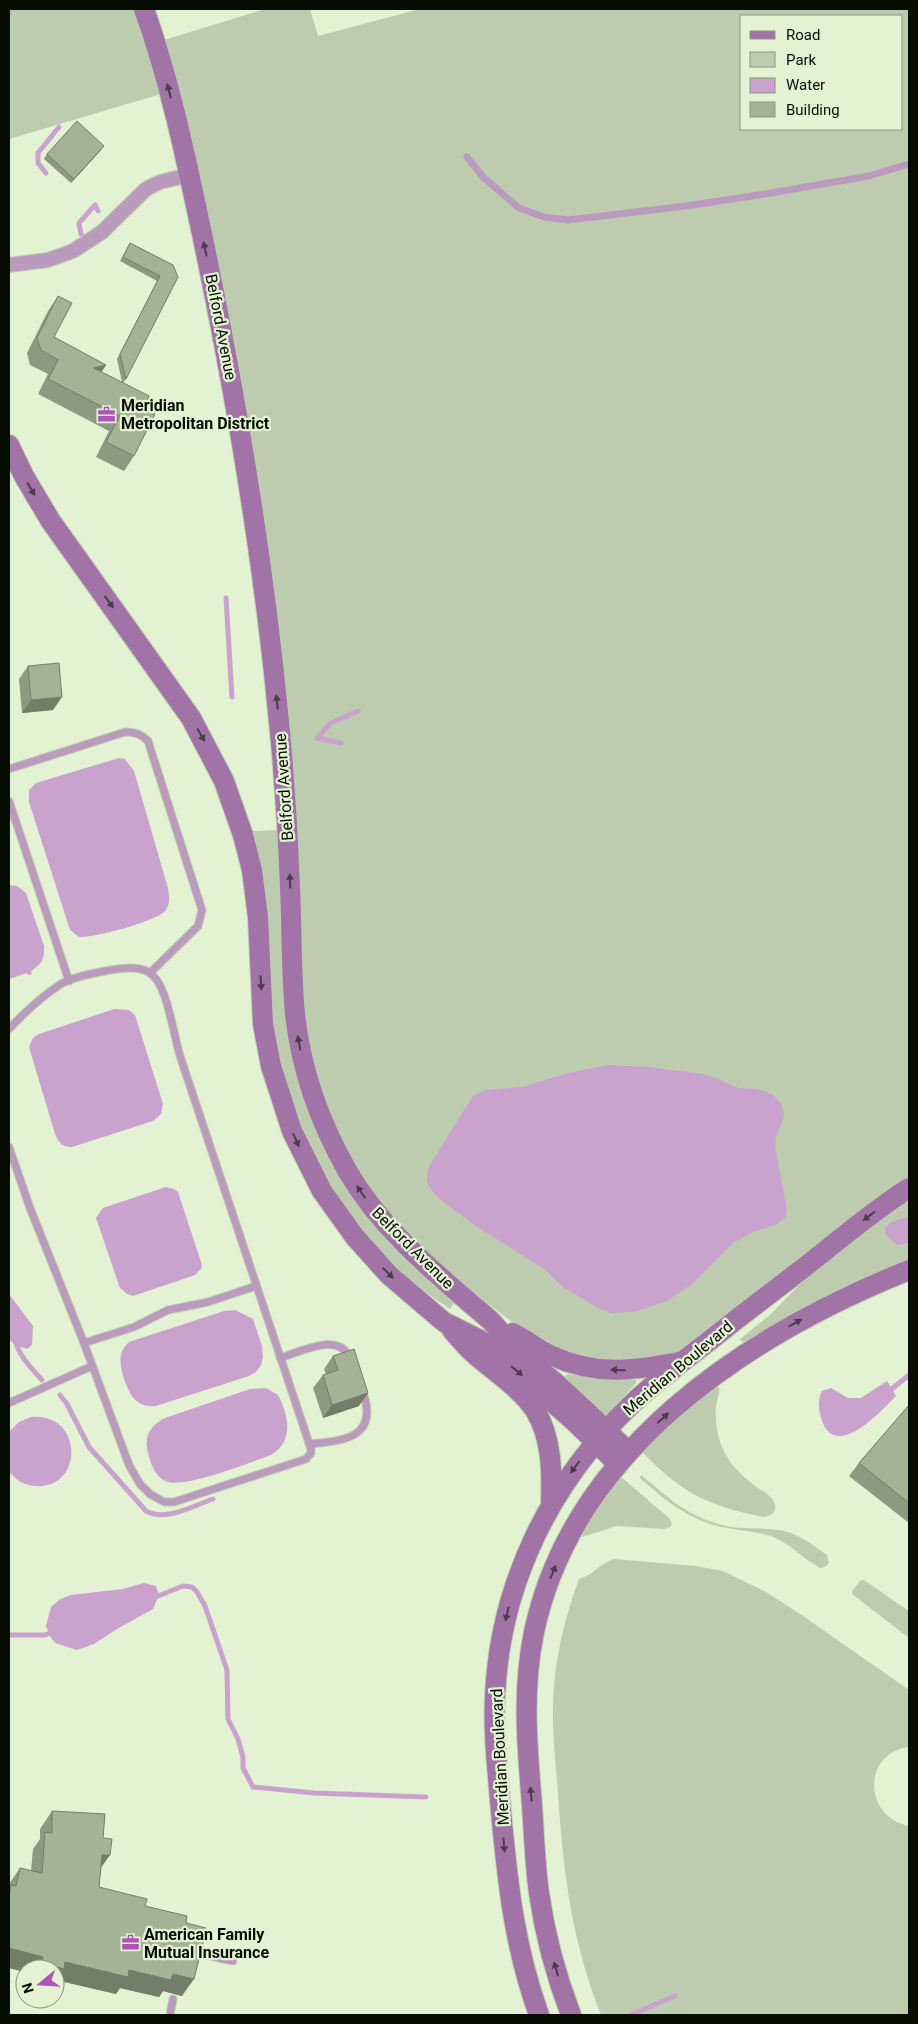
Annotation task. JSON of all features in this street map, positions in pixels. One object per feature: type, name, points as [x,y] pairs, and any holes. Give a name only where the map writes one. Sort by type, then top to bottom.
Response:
[{"type":"main road","name":"Belford Avenue","points":[[144,9],[165,74],[189,175],[232,382],[249,481],[264,582],[283,771],[289,856],[295,1010],[299,1041],[309,1082],[332,1141],[347,1170],[367,1201],[419,1259],[495,1325],[510,1343],[623,1458]]},
{"type":"main road","name":"Belford Avenue","points":[[9,446],[50,520],[191,718],[206,743],[228,790],[246,844],[254,889],[258,917],[263,1024],[268,1055],[284,1109],[301,1152],[328,1201],[361,1245],[396,1282],[444,1322],[482,1341],[602,1436]]},
{"type":"main road","name":"Meridian Boulevard","points":[[539,2015],[525,1971],[509,1899],[497,1764],[495,1698],[499,1655],[512,1596],[527,1554],[551,1505],[569,1476],[602,1436],[640,1397],[854,1227],[909,1188]]},
{"type":"main road","name":"Meridian Boulevard","points":[[571,2015],[551,1952],[539,1894],[526,1716],[527,1682],[535,1627],[558,1559],[584,1510],[623,1458],[655,1425],[685,1399],[769,1339],[843,1298],[909,1270]]},
{"type":"main road","points":[[444,1322],[470,1350],[518,1392],[536,1414],[543,1427],[550,1454],[552,1477],[551,1505]]},
{"type":"main road","points":[[495,1325],[517,1335],[549,1354],[585,1367],[632,1370],[684,1362]]},
{"type":"street","points":[[9,265],[48,260],[73,251],[102,232],[146,189],[160,182],[189,175]]},
{"type":"lane","points":[[468,158],[483,177],[518,208],[538,216],[568,220],[732,200],[869,176],[909,164]]},
{"type":"lane","points":[[9,769],[125,732],[144,736],[148,741],[202,910],[198,926],[150,973]]},
{"type":"lane","points":[[9,801],[69,981]]},
{"type":"lane","points":[[9,1030],[28,1010],[60,985],[69,981],[125,968],[140,969],[150,973],[162,991],[180,1056],[311,1454],[303,1461],[174,1502],[164,1502],[145,1489],[132,1470],[30,1208],[9,1147]]},
{"type":"lane","points":[[84,1344],[134,1327],[168,1310],[208,1302],[256,1286]]},
{"type":"lane","points":[[280,1358],[328,1344],[346,1351],[353,1364]]},
{"type":"lane","points":[[9,1403],[92,1366]]},
{"type":"lane","points":[[309,1444],[339,1442],[357,1434],[366,1420],[367,1412],[367,1402],[360,1382]]},
{"type":"lane","points":[[196,1953],[233,1961]]},
{"type":"lane","points":[[170,2015],[173,1999]]},
{"type":"green space","points":[[9,9],[135,9],[161,94],[9,139]]},
{"type":"green space","points":[[265,9],[310,9],[318,36],[420,9],[909,9],[909,1179],[681,1351],[663,1358],[591,1361],[534,1339],[456,1279],[413,1240],[375,1196],[352,1161],[325,1104],[311,1055],[303,1006],[295,810],[164,40]]},
{"type":"green space","points":[[278,830],[315,1125],[455,1302],[450,1309],[399,1270],[357,1224],[322,1172],[286,1090],[275,1036],[251,831]]},
{"type":"green space","points":[[909,1199],[909,1261],[828,1296],[745,1345],[740,1339],[770,1315],[804,1280],[863,1231]]},
{"type":"green space","points":[[569,1374],[592,1379],[635,1380],[637,1382],[605,1417],[565,1381],[565,1376]]},
{"type":"green space","points":[[716,1387],[719,1387],[719,1394],[716,1406],[716,1422],[722,1447],[740,1473],[773,1499],[775,1508],[769,1516],[763,1517],[726,1508],[697,1496],[671,1479],[643,1453],[643,1450],[687,1409]]},
{"type":"green space","points":[[641,1475],[687,1511],[709,1521],[730,1527],[772,1529],[788,1532],[798,1536],[827,1555],[829,1563],[825,1567],[820,1568],[771,1536],[710,1524],[688,1514],[658,1494],[640,1478]]},
{"type":"green space","points":[[621,1477],[669,1518],[672,1524],[665,1529],[617,1526],[582,1537],[591,1516]]},
{"type":"green space","points":[[614,1559],[696,1566],[723,1571],[766,1592],[909,1690],[909,1747],[894,1752],[883,1761],[876,1772],[874,1785],[876,1799],[883,1811],[894,1820],[909,1826],[909,2015],[601,2015],[577,1939],[567,1887],[553,1730],[553,1705],[555,1673],[561,1641],[579,1579]]},
{"type":"green space","points":[[861,1580],[864,1580],[909,1611],[909,1638],[852,1594],[852,1591]]},
{"type":"water","points":[[119,758],[125,759],[134,771],[168,888],[169,903],[165,911],[160,915],[138,924],[111,932],[79,937],[70,930],[29,802],[29,790],[36,783]]},
{"type":"water","points":[[9,885],[17,886],[26,893],[44,946],[44,955],[41,963],[31,971],[32,974],[28,975],[27,973],[9,979]]},
{"type":"water","points":[[114,1009],[129,1010],[135,1015],[163,1104],[161,1114],[153,1121],[72,1147],[63,1145],[55,1134],[29,1047],[33,1038],[39,1034]]},
{"type":"water","points":[[609,1065],[649,1067],[702,1074],[738,1088],[757,1089],[772,1094],[781,1104],[784,1113],[776,1137],[775,1147],[787,1209],[785,1218],[777,1224],[751,1233],[733,1243],[692,1284],[667,1301],[634,1312],[611,1313],[596,1307],[563,1287],[544,1269],[476,1226],[442,1201],[431,1190],[427,1182],[428,1168],[473,1096],[485,1090],[522,1087],[568,1073]]},
{"type":"water","points":[[166,1187],[178,1192],[202,1265],[201,1269],[195,1275],[133,1296],[127,1294],[120,1288],[96,1218],[103,1208]]},
{"type":"water","points":[[909,1217],[909,1243],[897,1245],[888,1237],[885,1232],[886,1229],[891,1222]]},
{"type":"water","points":[[9,1294],[33,1326],[32,1345],[27,1349],[15,1345],[9,1339]]},
{"type":"water","points":[[235,1310],[253,1319],[262,1346],[263,1357],[261,1365],[256,1372],[249,1376],[156,1406],[143,1405],[131,1395],[124,1379],[120,1359],[125,1346],[129,1342],[224,1311]]},
{"type":"water","points":[[887,1381],[896,1396],[870,1421],[848,1434],[838,1436],[829,1432],[822,1421],[819,1410],[819,1398],[822,1391],[831,1388],[848,1398],[861,1398]]},
{"type":"water","points":[[266,1388],[278,1395],[287,1420],[286,1435],[278,1449],[271,1455],[201,1479],[174,1483],[161,1479],[151,1462],[147,1443],[148,1434],[156,1424],[165,1418],[250,1389]]},
{"type":"water","points":[[31,1417],[48,1419],[61,1426],[68,1438],[71,1451],[69,1465],[62,1476],[51,1484],[27,1485],[9,1471],[9,1432],[19,1422]]},
{"type":"water","points":[[144,1583],[156,1586],[159,1595],[153,1609],[94,1644],[77,1650],[55,1643],[50,1636],[46,1626],[51,1607],[60,1599],[71,1595],[123,1589]]},
{"type":"building","points":[[77,121],[104,146],[74,179],[47,154]]},
{"type":"building","points":[[130,243],[173,265],[178,277],[126,379],[120,354],[160,276],[123,257]]},
{"type":"building","points":[[58,296],[72,303],[54,337],[106,365],[94,368],[149,396],[147,401],[150,411],[155,414],[134,456],[106,442],[120,416],[48,379],[58,360],[41,350],[37,338]]},
{"type":"building","points":[[59,663],[62,697],[31,700],[28,666]]},
{"type":"building","points":[[354,1349],[368,1393],[332,1405],[323,1375],[338,1370],[333,1356]]},
{"type":"building","points":[[909,1405],[909,1503],[859,1463]]},
{"type":"building","points":[[52,1811],[105,1814],[103,1838],[112,1839],[110,1855],[102,1855],[99,1887],[147,1899],[145,1906],[187,1916],[186,1923],[206,1928],[203,1934],[204,1939],[194,1979],[173,1974],[171,1980],[129,1970],[128,1977],[65,1962],[65,1959],[43,1959],[43,1957],[9,1948],[9,1897],[11,1885],[16,1886],[20,1868],[42,1873],[45,1832],[52,1833]]},
{"type":"waterway","points":[[46,173],[38,163],[38,153],[59,127]]},
{"type":"waterway","points":[[81,234],[79,223],[95,205],[98,211]]},
{"type":"waterway","points":[[226,598],[232,697]]},
{"type":"waterway","points":[[341,743],[317,738],[331,723],[358,711]]},
{"type":"waterway","points":[[15,1339],[22,1356],[42,1380]]},
{"type":"waterway","points":[[888,1392],[909,1375]]},
{"type":"waterway","points":[[60,1395],[67,1404],[89,1447],[146,1511],[162,1515],[171,1514],[213,1499]]},
{"type":"waterway","points":[[153,1598],[183,1586],[192,1587],[205,1606],[227,1670],[228,1719],[238,1739],[243,1757],[243,1768],[253,1787],[314,1793],[426,1797]]},
{"type":"waterway","points":[[9,1635],[45,1635],[55,1631]]},
{"type":"waterway","points":[[631,2015],[675,1996]]},
{"type":"place","name":"Meridian Metropolitan District","points":[[107,414]]},
{"type":"place","name":"American Family Mutual Insurance","points":[[130,1943]]}]
